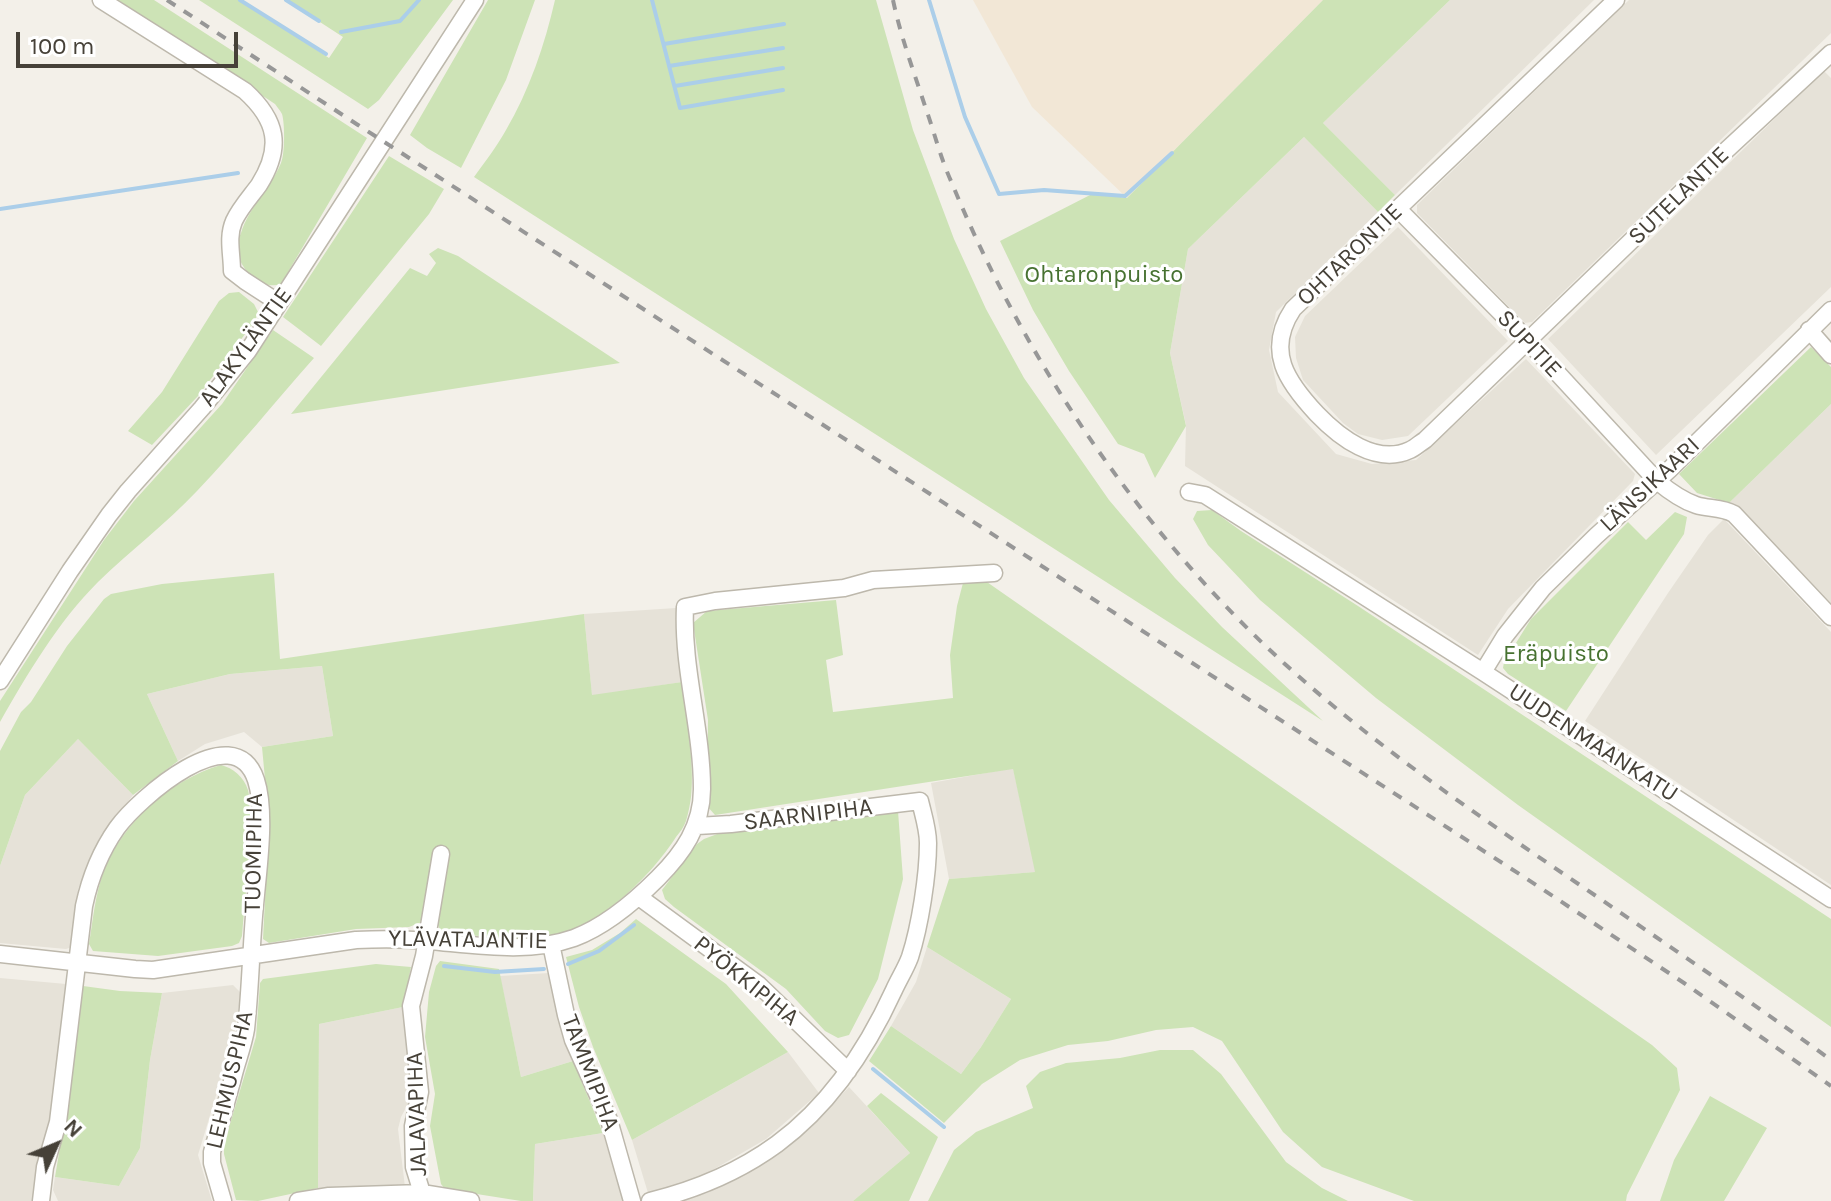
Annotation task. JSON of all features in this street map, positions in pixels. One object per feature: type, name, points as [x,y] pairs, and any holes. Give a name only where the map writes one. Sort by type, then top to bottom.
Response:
[{"type":"street","points":[[101,0],[245,91],[261,105],[271,124],[274,143],[271,159],[262,180],[234,221],[229,238],[232,271],[279,303]]},
{"type":"street","name":"ALAKYLÄNTIE","points":[[0,681],[109,515],[248,351],[475,0]]},
{"type":"street","name":"OHTARONTIE","points":[[1527,341],[1425,440],[1408,451],[1387,454],[1366,450],[1330,428],[1288,378],[1280,346],[1286,320],[1293,309],[1616,0]]},
{"type":"street","name":"SUTELANTIE","points":[[1527,341],[1830,55]]},
{"type":"street","name":"SUPITIE","points":[[1398,209],[1657,481],[1679,498],[1734,514],[1831,617]]},
{"type":"street","name":"LÄNSIKAARI","points":[[1483,672],[1511,627],[1543,588],[1831,310]]},
{"type":"street","points":[[1809,330],[1831,355]]},
{"type":"street","name":"UUDENMAANKATU","points":[[1189,492],[1205,495],[1831,899]]},
{"type":"street","name":"YLÄVATAJANTIE","points":[[0,954],[153,970],[356,940],[389,938],[526,946],[573,939],[593,930],[639,897],[666,870],[697,826],[701,810],[701,757],[684,631],[685,607],[844,588],[873,580],[994,573]]},
{"type":"street","name":"TUOMIPIHA","points":[[41,1201],[45,1167],[58,1122],[76,963],[88,889],[101,855],[118,826],[141,801],[182,771],[221,754],[234,755],[250,767],[258,791],[259,858],[250,957]]},
{"type":"street","name":"SAARNIPIHA","points":[[697,826],[920,801],[928,840],[918,926],[909,958],[890,1000],[848,1071]]},
{"type":"street","name":"JALAVAPIHA","points":[[422,1193],[414,1167],[413,1126],[420,1092],[411,1006],[427,941],[441,854]]},
{"type":"street","name":"PYÖKKIPIHA","points":[[639,897],[759,985],[848,1071]]},
{"type":"street","name":"TAMMIPIHA","points":[[551,944],[573,1040],[609,1120],[632,1201]]},
{"type":"street","name":"LEHMUSPIHA","points":[[223,1201],[212,1163],[212,1152],[246,1032],[250,957]]},
{"type":"street","points":[[650,1201],[700,1186],[770,1149],[813,1113],[848,1071]]},
{"type":"street","points":[[298,1201],[329,1196],[422,1193],[471,1201]]},
{"type":"shaded area","points":[[973,0],[1323,0],[1127,198],[1032,107]]},
{"type":"shaded area","points":[[1450,0],[1594,0],[1395,195],[1323,123]]},
{"type":"shaded area","points":[[1629,0],[1831,0],[1831,33],[1532,322],[1525,323],[1417,213],[1417,205]]},
{"type":"shaded area","points":[[1824,71],[1831,78],[1831,287],[1656,455],[1548,339]]},
{"type":"shaded area","points":[[1304,137],[1378,212],[1276,312],[1269,350],[1278,392],[1336,454],[1372,464],[1416,460],[1526,359],[1635,474],[1633,481],[1508,609],[1478,655],[1185,466],[1186,425],[1170,353],[1188,249]]},
{"type":"shaded area","points":[[1398,227],[1508,341],[1408,436],[1382,440],[1358,434],[1343,423],[1303,380],[1296,358],[1295,337],[1305,316]]},
{"type":"shaded area","points":[[1831,404],[1831,607],[1729,503]]},
{"type":"shaded area","points":[[1724,519],[1831,632],[1831,885],[1585,721],[1668,593],[1708,535]]},
{"type":"shaded area","points":[[676,608],[682,682],[592,696],[584,614]]},
{"type":"shaded area","points":[[322,666],[333,736],[262,747],[244,732],[205,744],[178,761],[147,694],[230,674]]},
{"type":"shaded area","points":[[78,739],[133,795],[99,839],[78,889],[72,947],[0,943],[0,866],[25,795]]},
{"type":"shaded area","points":[[1013,768],[1036,872],[949,879],[931,783]]},
{"type":"shaded area","points":[[927,947],[1011,999],[961,1074],[891,1026],[916,982]]},
{"type":"shaded area","points":[[549,973],[566,1045],[573,1061],[521,1077],[500,976]]},
{"type":"shaded area","points":[[0,978],[66,984],[49,1127],[36,1167],[33,1201],[0,1201]]},
{"type":"shaded area","points":[[233,985],[241,993],[234,1036],[198,1155],[212,1201],[58,1201],[53,1190],[55,1177],[119,1186],[140,1148],[150,1060],[162,993]]},
{"type":"shaded area","points":[[403,1007],[412,1090],[398,1129],[405,1187],[318,1188],[319,1024]]},
{"type":"shaded area","points":[[788,1052],[819,1093],[766,1139],[704,1175],[648,1193],[632,1140]]},
{"type":"shaded area","points":[[849,1087],[910,1153],[853,1201],[678,1201],[707,1193],[775,1156],[814,1124]]},
{"type":"shaded area","points":[[603,1133],[623,1201],[533,1201],[535,1144]]},
{"type":"green space","points":[[118,0],[154,0],[367,138],[281,284],[268,285],[250,275],[238,254],[238,248],[245,224],[281,163],[284,125],[281,113],[275,104]]},
{"type":"green space","points":[[199,0],[240,0],[329,58],[343,37],[286,0],[453,0],[379,100],[368,109]]},
{"type":"green space","points":[[488,0],[535,0],[506,80],[461,168],[410,135]]},
{"type":"green space","points":[[555,0],[876,0],[913,130],[954,239],[986,309],[1024,378],[1109,500],[1175,578],[1222,627],[1323,721],[474,177],[522,99],[541,50]]},
{"type":"green space","name":"Ohtaronpuisto","points":[[1323,0],[1450,0],[1323,123],[1395,195],[1378,212],[1304,137],[1188,249],[1170,353],[1186,426],[1155,478],[1144,454],[1118,444],[1069,371],[1033,310],[1000,241],[1094,193],[1127,198]]},
{"type":"green space","points":[[389,156],[444,189],[429,214],[321,346],[283,317]]},
{"type":"green space","points":[[438,248],[458,256],[620,363],[291,414],[410,268],[427,276],[436,263],[429,254]]},
{"type":"green space","points":[[239,292],[254,304],[258,312],[255,321],[198,396],[152,445],[128,431],[162,392],[219,301],[229,293]]},
{"type":"green space","points":[[273,330],[314,358],[197,491],[83,597],[44,649],[0,722],[0,701],[104,540],[134,501],[222,404]]},
{"type":"green space","points":[[1811,347],[1831,367],[1831,404],[1729,503],[1697,493],[1679,474]]},
{"type":"green space","points":[[1212,510],[1831,919],[1831,1027],[1518,805],[1376,698],[1260,600],[1208,545],[1193,519],[1197,511]]},
{"type":"green space","name":"Eräpuisto","points":[[1675,512],[1687,517],[1684,534],[1566,711],[1508,674],[1503,668],[1504,662],[1531,619],[1628,522],[1646,540]]},
{"type":"green space","points":[[274,573],[280,659],[584,614],[592,695],[682,682],[692,770],[691,800],[683,827],[638,884],[604,912],[568,931],[523,938],[441,932],[438,925],[447,858],[422,922],[409,927],[356,929],[269,943],[263,939],[269,822],[262,747],[333,736],[322,666],[230,674],[147,694],[178,761],[133,795],[78,739],[25,795],[0,866],[0,751],[21,712],[104,599],[111,594],[162,584]]},
{"type":"green space","points":[[984,580],[1652,1045],[1677,1068],[1680,1090],[1626,1201],[1414,1201],[1322,1167],[1283,1132],[1222,1041],[1193,1027],[1068,1045],[1020,1060],[982,1084],[944,1123],[869,1061],[891,1026],[961,1074],[1011,999],[927,947],[949,879],[1035,872],[1013,769],[715,815],[707,806],[708,720],[693,623],[707,611],[836,600],[843,655],[826,660],[833,712],[953,698],[950,655],[963,583]]},
{"type":"green space","points":[[221,765],[241,777],[249,796],[249,860],[239,943],[158,956],[93,951],[89,944],[98,889],[112,853],[123,836],[150,805],[167,792]]},
{"type":"green space","points":[[898,811],[903,879],[878,979],[849,1035],[838,1038],[825,1031],[786,989],[665,899],[662,890],[704,839],[720,833]]},
{"type":"green space","points":[[636,919],[726,984],[788,1052],[632,1140],[593,1047],[566,957],[592,950]]},
{"type":"green space","points":[[440,961],[499,969],[521,1077],[573,1061],[603,1133],[535,1144],[533,1201],[445,1189],[441,1184],[430,1126],[435,1094],[425,1037],[429,992]]},
{"type":"green space","points":[[376,964],[411,967],[403,1007],[319,1024],[318,1188],[258,1201],[236,1200],[224,1144],[256,1037],[260,983],[263,979]]},
{"type":"green space","points":[[83,986],[162,993],[150,1060],[140,1148],[119,1186],[55,1177]]},
{"type":"green space","points":[[1160,1050],[1193,1050],[1221,1074],[1286,1162],[1322,1188],[1348,1201],[928,1201],[954,1150],[976,1132],[1033,1108],[1026,1086],[1040,1072],[1066,1063],[1120,1058]]},
{"type":"green space","points":[[881,1093],[938,1137],[909,1201],[853,1201],[910,1153],[867,1106]]},
{"type":"green space","points":[[1710,1096],[1767,1128],[1724,1201],[1660,1201],[1674,1160]]},
{"type":"waterway","points":[[240,0],[326,54]]},
{"type":"waterway","points":[[286,0],[319,21]]},
{"type":"waterway","points":[[341,32],[400,21],[419,0]]},
{"type":"waterway","points":[[652,0],[680,108],[783,90]]},
{"type":"waterway","points":[[929,0],[965,117],[999,194],[1044,190],[1125,196],[1172,153]]},
{"type":"waterway","points":[[664,44],[784,24]]},
{"type":"waterway","points":[[669,66],[783,48]]},
{"type":"waterway","points":[[675,86],[783,68]]},
{"type":"waterway","points":[[0,209],[238,173]]},
{"type":"waterway","points":[[568,964],[599,951],[634,925]]},
{"type":"waterway","points":[[444,966],[495,972],[544,969]]},
{"type":"waterway","points":[[873,1069],[944,1127]]},
{"type":"railway","points":[[167,0],[1524,877],[1684,983],[1831,1086]]},
{"type":"railway","points":[[893,0],[947,173],[1014,315],[1092,441],[1183,559],[1286,665],[1374,739],[1831,1060]]}]
